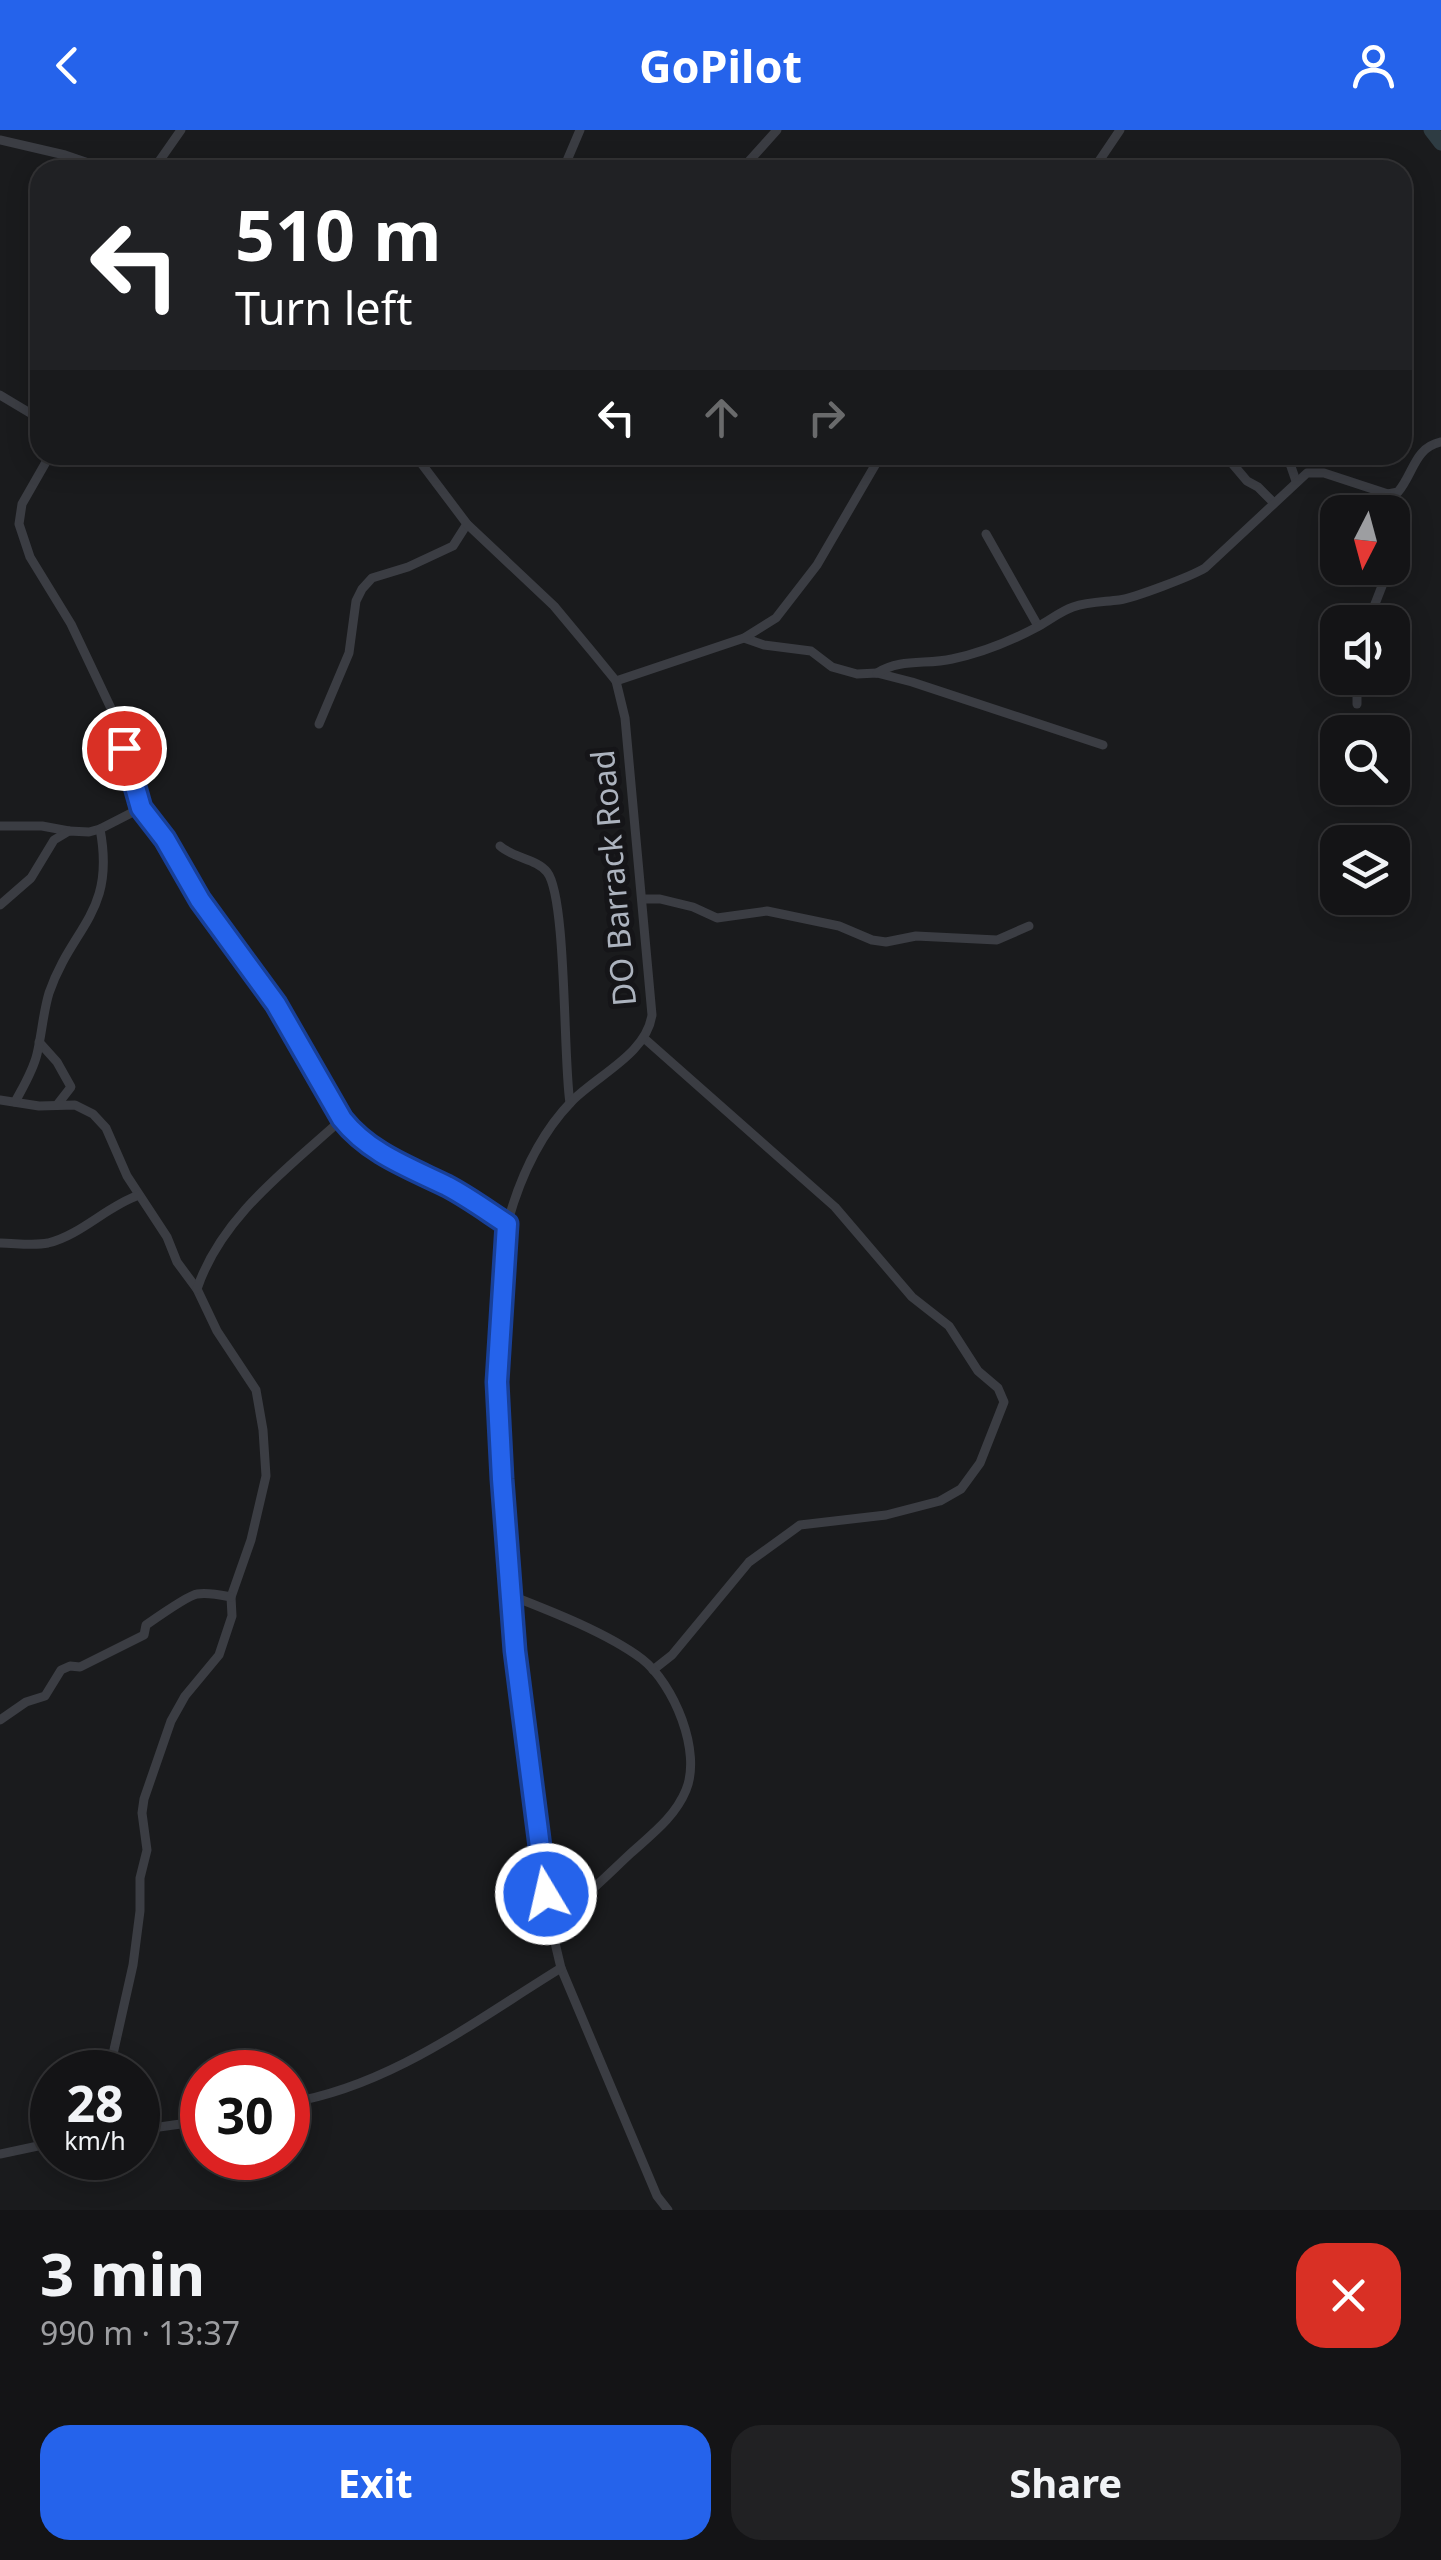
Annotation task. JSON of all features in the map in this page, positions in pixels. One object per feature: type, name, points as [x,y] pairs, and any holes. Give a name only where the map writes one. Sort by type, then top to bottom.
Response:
[{"type":"street","points":[[23,145],[26,130]]},
{"type":"street","points":[[159,160],[181,130]]},
{"type":"street","points":[[568,160],[580,130]]},
{"type":"street","points":[[750,160],[777,130]]},
{"type":"street","points":[[1100,160],[1120,130]]},
{"type":"street","points":[[0,140],[75,160]]},
{"type":"street","points":[[0,396],[30,414]]},
{"type":"street","points":[[744,638],[764,645],[811,651],[832,667],[856,674],[877,673],[907,662],[951,660],[995,646],[1068,608],[1122,600],[1190,577],[1215,559],[1306,474],[1324,473],[1388,494],[1398,492],[1407,482],[1415,460],[1428,445],[1441,442]]},
{"type":"street","points":[[44,465],[22,504],[19,524],[30,556],[71,624],[112,708],[141,808],[165,839],[200,900],[276,1004],[355,1136],[507,1224]]},
{"type":"street","points":[[423,465],[467,524],[554,606],[616,681],[744,638],[776,618],[798,592],[876,465]]},
{"type":"street","points":[[1233,465],[1273,502]]},
{"type":"street","points":[[1290,465],[1296,481]]},
{"type":"street","points":[[319,724],[349,654],[356,600],[362,589],[372,578],[454,546],[467,524]]},
{"type":"street","points":[[986,534],[1038,626]]},
{"type":"street","points":[[877,673],[1103,744]]},
{"type":"street","name":"DO Barrack Road","points":[[616,681],[625,718],[652,1015],[645,1040],[570,1103],[529,1162],[507,1224],[497,1382],[512,1596],[549,1921],[561,1968],[657,2196],[668,2210]]},
{"type":"street","points":[[1357,695],[1357,704]]},
{"type":"street","points":[[0,826],[89,832],[141,808]]},
{"type":"street","points":[[14,1102],[32,1068],[50,990],[94,912],[101,892],[104,874],[100,829]]},
{"type":"street","points":[[0,906],[31,878],[54,840],[69,832]]},
{"type":"street","points":[[500,846],[542,867],[552,881],[560,938],[570,1103]]},
{"type":"street","points":[[642,899],[693,907],[717,918],[767,911],[839,926],[886,942],[916,936],[998,940],[1029,926]]},
{"type":"street","points":[[645,1040],[834,1207],[912,1297],[949,1326],[978,1372],[998,1388],[1004,1402],[980,1463],[961,1488],[940,1501],[886,1515],[800,1525],[750,1562],[672,1654],[652,1670]]},
{"type":"street","points":[[39,1042],[57,1062],[71,1088],[57,1105]]},
{"type":"street","points":[[0,1100],[75,1105],[93,1114],[106,1128],[177,1262],[256,1390],[263,1430],[266,1476],[251,1540],[231,1597],[232,1616],[219,1655],[185,1696],[171,1721],[144,1798],[147,1850],[140,1878],[140,1911],[115,2050]]},
{"type":"street","points":[[197,1289],[202,1272],[239,1214],[342,1119]]},
{"type":"street","points":[[0,1244],[34,1244],[61,1238],[139,1195]]},
{"type":"street","points":[[0,1720],[26,1702],[45,1696],[62,1670],[80,1667],[136,1642],[144,1635],[146,1625],[186,1598],[198,1593],[231,1597]]},
{"type":"street","points":[[512,1596],[644,1660],[676,1707],[688,1737],[692,1763],[687,1788],[659,1829],[571,1909],[549,1921]]},
{"type":"street","points":[[310,2097],[393,2072],[561,1968]]},
{"type":"street","points":[[0,2154],[30,2148]]},
{"type":"waterway","points":[[1431,130],[1441,143]]},
{"type":"route","points":[[124,748],[141,808],[165,839],[200,900],[276,1004],[330,1102],[355,1136],[507,1224],[497,1382],[502,1479],[515,1651],[546,1894]]}]
